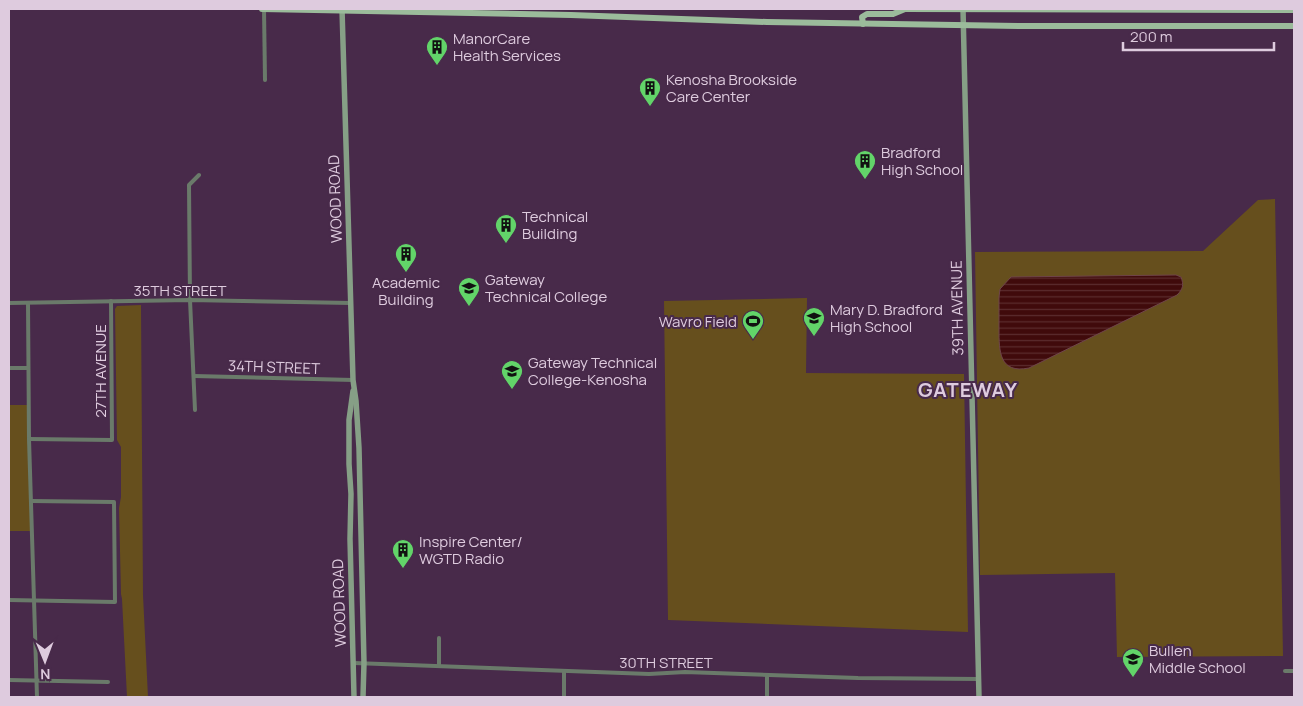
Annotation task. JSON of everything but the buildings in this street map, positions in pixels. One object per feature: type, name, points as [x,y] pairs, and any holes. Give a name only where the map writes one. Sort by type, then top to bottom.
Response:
[{"type":"main road","points":[[263,9],[533,11],[684,20],[862,24],[1294,26]]},
{"type":"main road","points":[[862,24],[862,17],[867,14],[893,14],[905,9],[1294,10]]},
{"type":"street","points":[[263,9],[265,80]]},
{"type":"street","name":"WOOD ROAD","points":[[342,9],[353,380],[359,448],[364,663],[363,697]]},
{"type":"street","name":"39TH AVENUE","points":[[963,9],[979,697]]},
{"type":"street","points":[[195,410],[190,300],[189,185],[199,175]]},
{"type":"street","name":"35TH STREET","points":[[9,303],[190,300],[351,302]]},
{"type":"street","name":"27TH AVENUE","points":[[29,439],[112,440],[111,301]]},
{"type":"street","points":[[28,303],[29,439],[37,697]]},
{"type":"street","points":[[9,368],[28,368]]},
{"type":"street","name":"34TH STREET","points":[[194,376],[353,380]]},
{"type":"street","name":"WOOD ROAD","points":[[354,389],[350,404],[349,420],[354,697]]},
{"type":"street","points":[[9,600],[116,602],[114,502],[31,500]]},
{"type":"street","points":[[439,638],[439,666]]},
{"type":"street","name":"30TH STREET","points":[[354,663],[649,674],[685,672],[979,679]]},
{"type":"street","points":[[564,671],[564,697]]},
{"type":"street","points":[[1285,671],[1294,671]]},
{"type":"street","points":[[767,675],[767,697]]},
{"type":"street","points":[[9,680],[108,682]]},
{"type":"shaded area","points":[[1275,199],[1283,656],[1117,657],[1115,573],[980,575],[975,252],[1203,251],[1258,200]]},
{"type":"shaded area","points":[[1176,275],[1181,277],[1183,285],[1177,295],[1029,368],[1012,368],[1003,359],[999,345],[999,297],[1000,289],[1011,277]]},
{"type":"shaded area","points":[[807,298],[806,373],[964,374],[968,632],[668,620],[664,301]]},
{"type":"shaded area","points":[[141,305],[143,595],[148,697],[127,697],[121,594],[119,508],[121,497],[121,447],[117,440],[115,309],[117,306]]},
{"type":"shaded area","points":[[9,405],[29,405],[32,531],[9,531]]},
{"type":"place","name":"ManorCare Health Services","points":[[437,66]]},
{"type":"place","name":"Kenosha Brookside Care Center","points":[[650,107]]},
{"type":"place","name":"Bradford High School","points":[[865,180]]},
{"type":"place","name":"Technical Building","points":[[506,244]]},
{"type":"place","name":"Academic Building","points":[[406,273]]},
{"type":"place","name":"Gateway Technical College","points":[[469,307]]},
{"type":"place","name":"Mary D. Bradford High School","points":[[814,337]]},
{"type":"place","name":"Wavro Field","points":[[753,340]]},
{"type":"place","name":"Gateway Technical College-Kenosha","points":[[512,390]]},
{"type":"place","name":"Inspire Center/ WGTD Radio","points":[[403,569]]},
{"type":"place","name":"Bullen Middle School","points":[[1133,678]]},
{"type":"district","name":"GATEWAY","points":[[968,389]]}]
